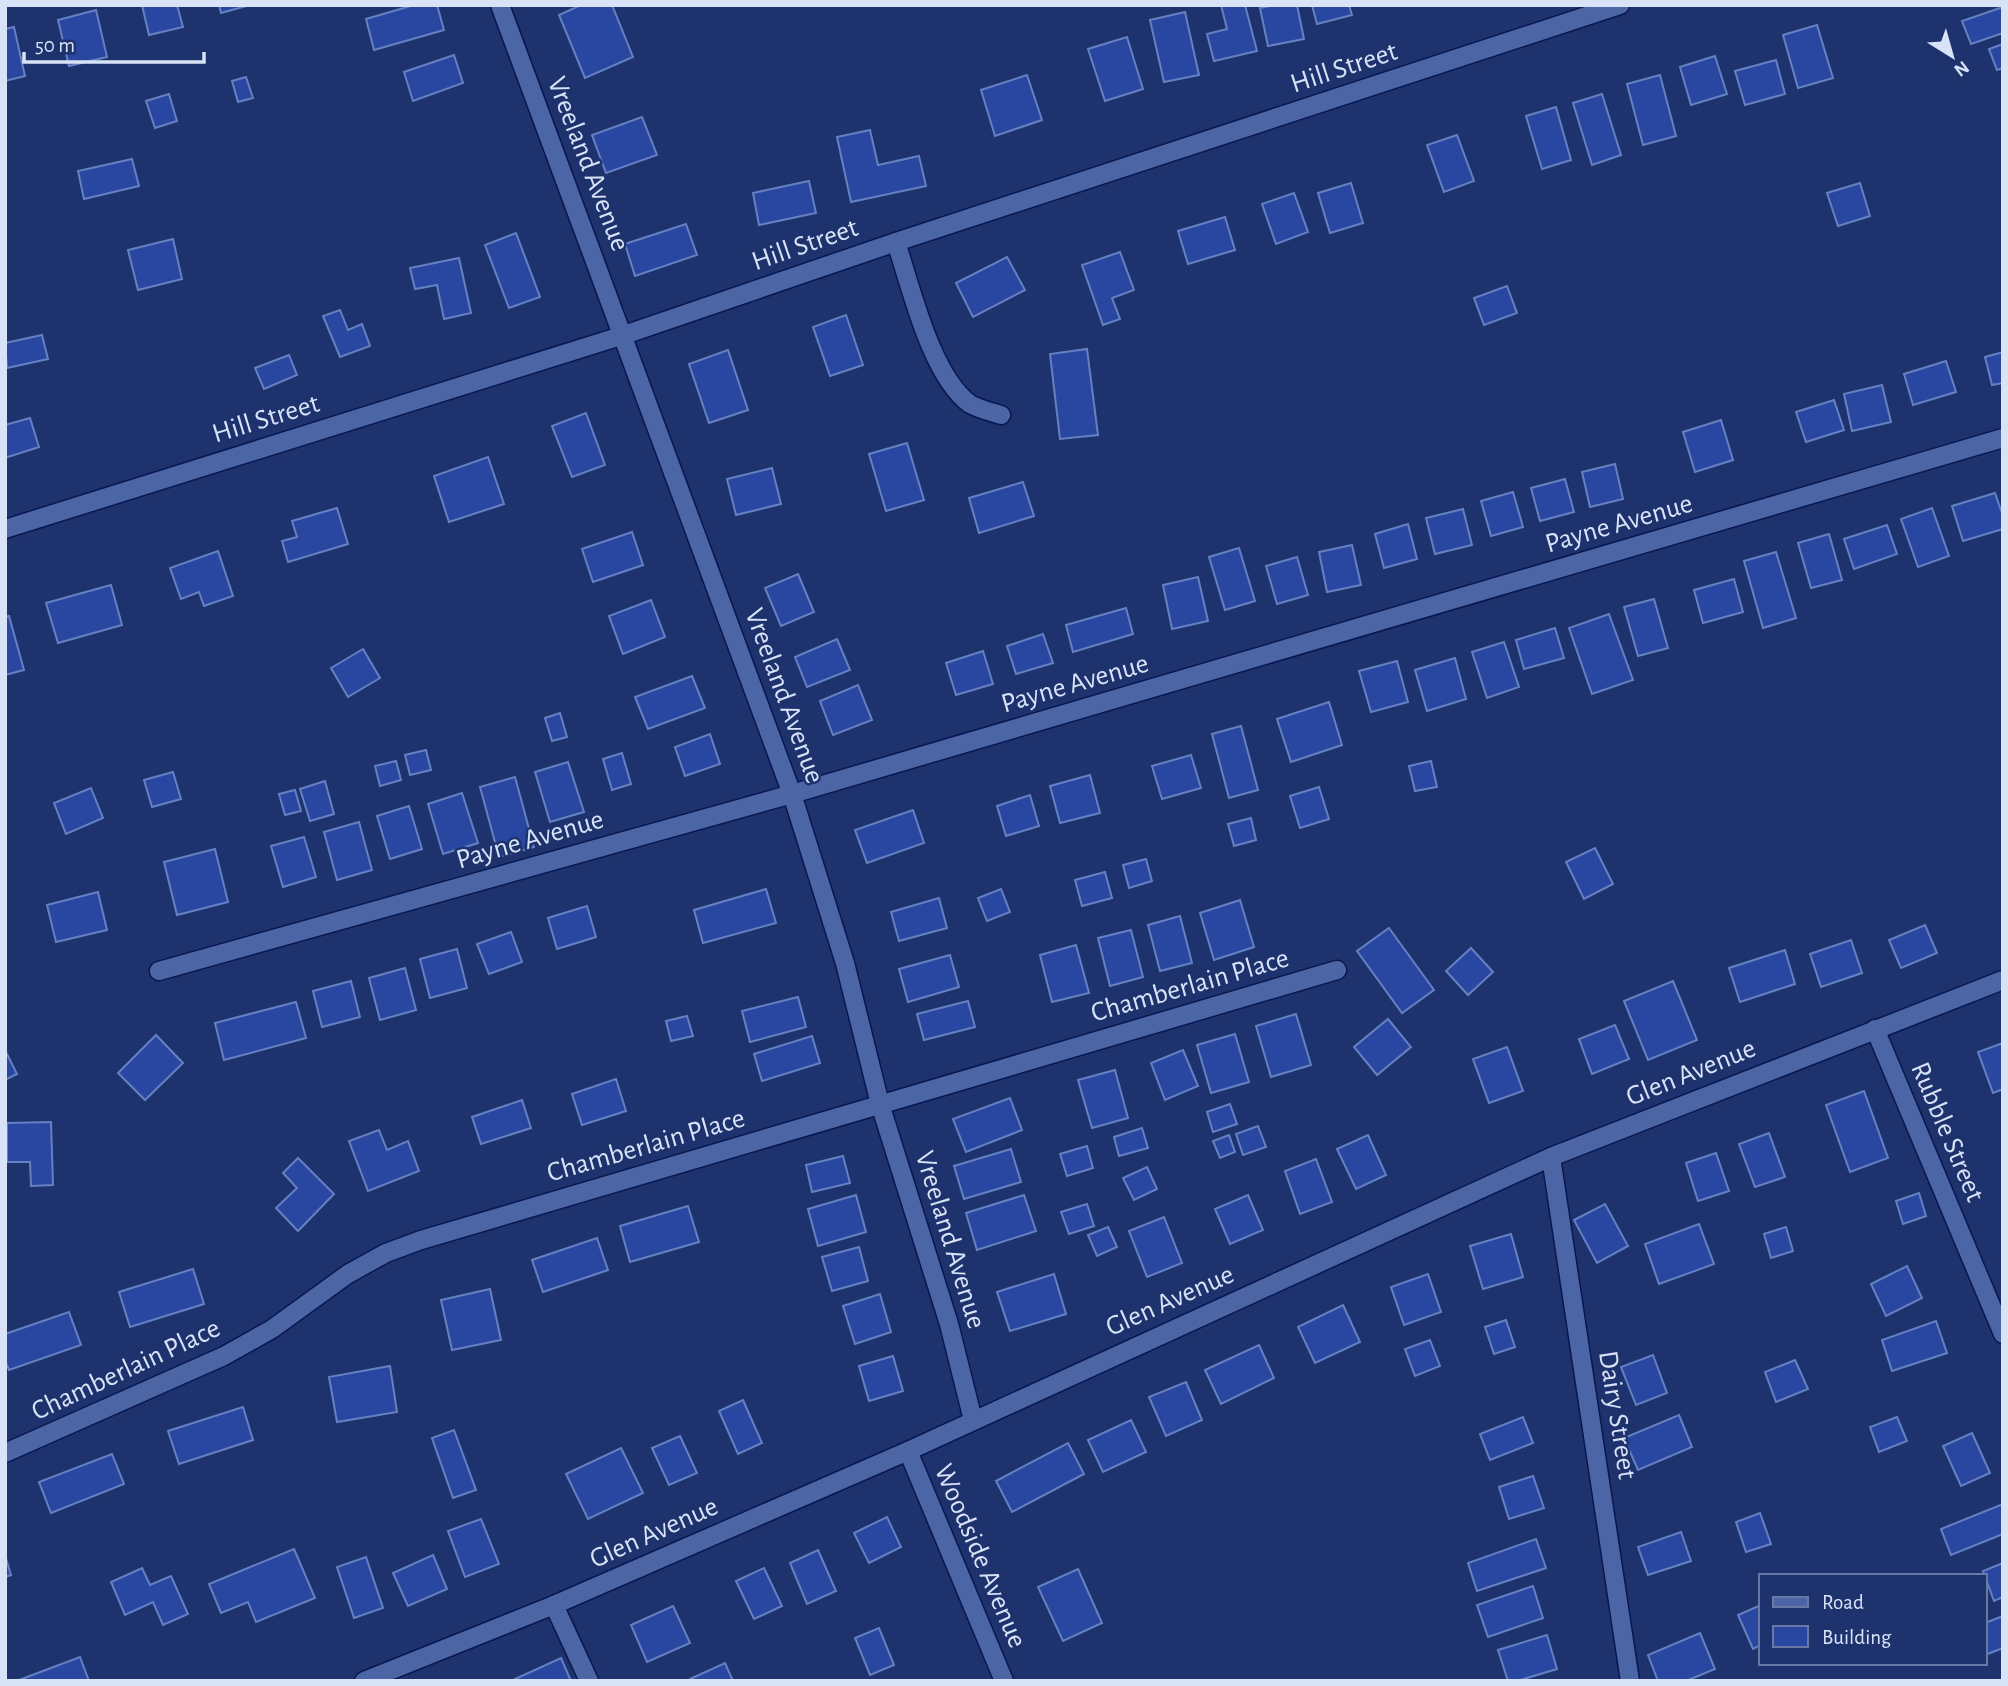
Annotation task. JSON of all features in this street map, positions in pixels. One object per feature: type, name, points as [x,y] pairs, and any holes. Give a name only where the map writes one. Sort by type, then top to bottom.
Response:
[{"type":"street","name":"Vreeland Avenue","points":[[500,5],[792,794],[845,963],[880,1104],[949,1324],[973,1420]]},
{"type":"street","name":"Hill Street","points":[[5,529],[624,335],[896,242],[1620,5]]},
{"type":"street","points":[[896,242],[935,356],[952,387],[972,405],[1001,415]]},
{"type":"street","name":"Payne Avenue","points":[[159,971],[792,794],[2003,438]]},
{"type":"street","name":"Chamberlain Place","points":[[5,1453],[224,1356],[272,1329],[348,1274],[421,1240],[1337,970]]},
{"type":"street","name":"Glen Avenue","points":[[364,1681],[554,1605],[908,1451],[1551,1157],[2003,979]]},
{"type":"street","name":"Rubble Street","points":[[1875,1029],[2003,1334]]},
{"type":"street","name":"Dairy Street","points":[[1551,1157],[1630,1681]]},
{"type":"street","name":"Woodside Avenue","points":[[908,1451],[1004,1681]]},
{"type":"street","points":[[554,1605],[589,1681]]},
{"type":"building","points":[[142,5],[177,5],[183,27],[149,35]]},
{"type":"building","points":[[219,5],[250,5],[221,13]]},
{"type":"building","points":[[414,5],[437,5],[444,30],[374,50],[366,19]]},
{"type":"building","points":[[581,5],[612,5],[633,57],[585,78],[559,15]]},
{"type":"building","points":[[1221,5],[1245,5],[1257,51],[1214,61],[1207,34],[1227,29]]},
{"type":"building","points":[[1297,5],[1304,39],[1268,46],[1260,8]]},
{"type":"building","points":[[1312,5],[1349,5],[1352,15],[1317,24]]},
{"type":"building","points":[[2003,7],[2003,33],[1971,44],[1962,21]]},
{"type":"building","points":[[96,10],[107,57],[69,66],[58,20]]},
{"type":"building","points":[[1185,12],[1199,75],[1164,82],[1150,20]]},
{"type":"building","points":[[1817,25],[1833,78],[1798,88],[1783,35]]},
{"type":"building","points":[[14,27],[25,76],[5,81],[5,29]]},
{"type":"building","points":[[1127,37],[1143,89],[1105,101],[1088,49]]},
{"type":"building","points":[[2003,44],[2003,68],[1997,70],[1989,49]]},
{"type":"building","points":[[454,55],[463,83],[413,101],[404,72]]},
{"type":"building","points":[[1715,56],[1727,94],[1691,105],[1680,67]]},
{"type":"building","points":[[1776,60],[1785,94],[1745,105],[1735,71]]},
{"type":"building","points":[[1027,75],[1042,120],[995,136],[981,90]]},
{"type":"building","points":[[1660,75],[1676,136],[1643,145],[1627,84]]},
{"type":"building","points":[[246,77],[253,98],[238,102],[232,81]]},
{"type":"building","points":[[169,94],[177,121],[155,128],[146,101]]},
{"type":"building","points":[[1602,94],[1621,155],[1592,165],[1573,103]]},
{"type":"building","points":[[1556,107],[1571,160],[1542,169],[1526,116]]},
{"type":"building","points":[[642,117],[657,155],[606,173],[592,135]]},
{"type":"building","points":[[870,130],[878,165],[919,156],[926,186],[851,202],[837,137]]},
{"type":"building","points":[[1457,135],[1474,181],[1444,192],[1427,145]]},
{"type":"building","points":[[132,159],[139,186],[84,199],[78,171]]},
{"type":"building","points":[[809,181],[816,213],[759,225],[753,193]]},
{"type":"building","points":[[1351,183],[1363,223],[1330,233],[1318,193]]},
{"type":"building","points":[[1860,183],[1870,216],[1838,226],[1827,193]]},
{"type":"building","points":[[1294,193],[1308,232],[1276,244],[1262,204]]},
{"type":"building","points":[[1225,217],[1235,250],[1188,264],[1178,231]]},
{"type":"building","points":[[686,224],[697,255],[635,276],[625,244]]},
{"type":"building","points":[[516,233],[540,297],[509,308],[485,245]]},
{"type":"building","points":[[173,239],[182,279],[138,290],[128,250]]},
{"type":"building","points":[[1120,252],[1134,290],[1112,298],[1120,319],[1103,325],[1082,265]]},
{"type":"building","points":[[1007,257],[1025,290],[973,317],[956,283]]},
{"type":"building","points":[[459,258],[471,313],[444,319],[437,285],[415,289],[410,268]]},
{"type":"building","points":[[1507,286],[1517,313],[1484,325],[1474,298]]},
{"type":"building","points":[[340,310],[348,330],[362,324],[370,346],[340,357],[323,316]]},
{"type":"building","points":[[846,315],[863,365],[830,376],[813,327]]},
{"type":"building","points":[[42,335],[48,359],[7,368],[5,343]]},
{"type":"building","points":[[1087,349],[1098,435],[1060,439],[1050,354]]},
{"type":"building","points":[[728,350],[748,410],[709,423],[689,364]]},
{"type":"building","points":[[2003,352],[2003,383],[1992,385],[1985,357]]},
{"type":"building","points":[[289,355],[297,375],[264,389],[255,368]]},
{"type":"building","points":[[1946,361],[1956,392],[1913,405],[1904,374]]},
{"type":"building","points":[[1882,385],[1891,422],[1852,431],[1844,394]]},
{"type":"building","points":[[1834,400],[1844,430],[1806,442],[1796,412]]},
{"type":"building","points":[[586,413],[605,465],[572,477],[552,426]]},
{"type":"building","points":[[30,418],[39,447],[5,458],[5,425]]},
{"type":"building","points":[[1721,420],[1733,460],[1695,472],[1683,432]]},
{"type":"building","points":[[907,443],[924,500],[886,511],[869,454]]},
{"type":"building","points":[[488,457],[504,504],[449,522],[434,476]]},
{"type":"building","points":[[1615,464],[1623,499],[1590,507],[1582,472]]},
{"type":"building","points":[[772,468],[781,504],[736,515],[727,479]]},
{"type":"building","points":[[1565,479],[1574,512],[1540,521],[1531,488]]},
{"type":"building","points":[[1023,482],[1034,516],[979,533],[969,498]]},
{"type":"building","points":[[1513,492],[1523,527],[1491,536],[1481,501]]},
{"type":"building","points":[[1995,493],[2003,516],[2003,529],[1963,541],[1952,506]]},
{"type":"building","points":[[337,508],[348,544],[288,562],[282,541],[297,537],[292,521]]},
{"type":"building","points":[[1932,508],[1949,556],[1918,567],[1901,519]]},
{"type":"building","points":[[1463,509],[1472,545],[1435,554],[1426,518]]},
{"type":"building","points":[[1408,524],[1417,559],[1384,568],[1375,534]]},
{"type":"building","points":[[1887,525],[1897,554],[1854,569],[1844,539]]},
{"type":"building","points":[[632,532],[643,565],[593,582],[582,549]]},
{"type":"building","points":[[1829,534],[1842,580],[1811,588],[1798,543]]},
{"type":"building","points":[[1352,545],[1361,585],[1327,592],[1319,552]]},
{"type":"building","points":[[1239,548],[1255,601],[1225,610],[1209,557]]},
{"type":"building","points":[[218,551],[233,596],[204,606],[199,592],[181,599],[170,568]]},
{"type":"building","points":[[1776,552],[1796,618],[1763,628],[1744,561]]},
{"type":"building","points":[[1297,557],[1308,595],[1277,604],[1266,566]]},
{"type":"building","points":[[798,574],[814,612],[781,626],[765,588]]},
{"type":"building","points":[[1198,577],[1208,621],[1172,629],[1163,585]]},
{"type":"building","points":[[1734,579],[1743,612],[1703,623],[1694,590]]},
{"type":"building","points":[[111,585],[122,625],[58,643],[46,603]]},
{"type":"building","points":[[1654,599],[1668,648],[1638,656],[1624,607]]},
{"type":"building","points":[[651,600],[665,637],[623,654],[609,616]]},
{"type":"building","points":[[1126,608],[1133,634],[1073,652],[1066,625]]},
{"type":"building","points":[[1609,614],[1633,680],[1592,694],[1569,628]]},
{"type":"building","points":[[9,616],[24,670],[5,675],[5,617]]},
{"type":"building","points":[[1555,628],[1564,658],[1524,669],[1516,640]]},
{"type":"building","points":[[1043,634],[1053,663],[1016,674],[1007,646]]},
{"type":"building","points":[[837,639],[850,670],[807,687],[795,657]]},
{"type":"building","points":[[1504,642],[1519,687],[1487,698],[1472,652]]},
{"type":"building","points":[[363,649],[380,678],[348,697],[331,668]]},
{"type":"building","points":[[983,651],[993,684],[956,695],[946,663]]},
{"type":"building","points":[[1455,658],[1466,699],[1427,711],[1415,670]]},
{"type":"building","points":[[1397,661],[1408,702],[1371,712],[1359,671]]},
{"type":"building","points":[[692,676],[705,708],[648,729],[635,697]]},
{"type":"building","points":[[858,685],[872,720],[833,735],[820,701]]},
{"type":"building","points":[[1329,702],[1342,745],[1291,762],[1277,719]]},
{"type":"building","points":[[560,713],[567,737],[552,741],[545,718]]},
{"type":"building","points":[[1241,726],[1258,790],[1229,798],[1212,734]]},
{"type":"building","points":[[710,734],[720,764],[685,776],[675,747]]},
{"type":"building","points":[[426,750],[431,770],[410,775],[405,755]]},
{"type":"building","points":[[622,753],[631,784],[612,790],[603,759]]},
{"type":"building","points":[[1191,755],[1201,788],[1162,799],[1152,766]]},
{"type":"building","points":[[396,761],[401,780],[380,786],[375,766]]},
{"type":"building","points":[[1431,761],[1437,787],[1415,791],[1409,766]]},
{"type":"building","points":[[568,762],[584,812],[550,822],[535,772]]},
{"type":"building","points":[[173,772],[181,799],[152,807],[144,780]]},
{"type":"building","points":[[1090,775],[1100,813],[1060,823],[1050,786]]},
{"type":"building","points":[[515,777],[534,847],[499,857],[480,787]]},
{"type":"building","points":[[325,781],[334,814],[310,821],[300,789]]},
{"type":"building","points":[[1319,787],[1329,819],[1300,828],[1290,796]]},
{"type":"building","points":[[91,788],[103,818],[66,834],[54,803]]},
{"type":"building","points":[[295,790],[301,811],[285,815],[279,794]]},
{"type":"building","points":[[462,793],[478,843],[443,854],[428,804]]},
{"type":"building","points":[[1030,795],[1039,826],[1006,836],[997,806]]},
{"type":"building","points":[[409,806],[422,849],[390,859],[377,816]]},
{"type":"building","points":[[913,810],[924,843],[867,863],[855,830]]},
{"type":"building","points":[[1251,818],[1256,840],[1234,846],[1228,824]]},
{"type":"building","points":[[359,822],[372,870],[337,880],[324,832]]},
{"type":"building","points":[[304,837],[316,877],[283,887],[271,846]]},
{"type":"building","points":[[1595,848],[1613,884],[1584,899],[1566,862]]},
{"type":"building","points":[[215,849],[228,902],[177,915],[164,862]]},
{"type":"building","points":[[1146,859],[1152,881],[1129,888],[1123,865]]},
{"type":"building","points":[[1105,872],[1112,898],[1082,906],[1075,880]]},
{"type":"building","points":[[766,889],[776,923],[703,943],[694,910]]},
{"type":"building","points":[[1001,889],[1010,912],[987,921],[978,898]]},
{"type":"building","points":[[98,892],[107,930],[56,942],[47,905]]},
{"type":"building","points":[[939,898],[947,928],[899,941],[891,912]]},
{"type":"building","points":[[1240,900],[1254,947],[1214,960],[1200,913]]},
{"type":"building","points":[[587,906],[596,937],[557,949],[548,918]]},
{"type":"building","points":[[1180,916],[1192,963],[1160,971],[1148,925]]},
{"type":"building","points":[[1925,925],[1937,953],[1901,968],[1889,940]]},
{"type":"building","points":[[1389,928],[1434,990],[1402,1013],[1357,951]]},
{"type":"building","points":[[1131,930],[1143,977],[1110,986],[1098,938]]},
{"type":"building","points":[[511,932],[522,962],[489,974],[477,944]]},
{"type":"building","points":[[1851,940],[1862,973],[1821,987],[1810,954]]},
{"type":"building","points":[[1076,945],[1089,993],[1052,1002],[1040,955]]},
{"type":"building","points":[[1471,948],[1493,972],[1468,995],[1446,971]]},
{"type":"building","points":[[457,949],[467,988],[430,998],[420,959]]},
{"type":"building","points":[[1785,950],[1795,984],[1740,1002],[1729,968]]},
{"type":"building","points":[[950,955],[959,987],[908,1002],[899,969]]},
{"type":"building","points":[[405,968],[416,1010],[380,1020],[369,978]]},
{"type":"building","points":[[351,981],[360,1017],[322,1027],[313,991]]},
{"type":"building","points":[[1673,981],[1697,1040],[1648,1060],[1624,1001]]},
{"type":"building","points":[[798,997],[806,1027],[750,1042],[742,1011]]},
{"type":"building","points":[[968,1001],[975,1027],[924,1040],[917,1014]]},
{"type":"building","points":[[296,1002],[306,1038],[224,1060],[215,1023]]},
{"type":"building","points":[[1296,1014],[1311,1065],[1271,1077],[1256,1026]]},
{"type":"building","points":[[687,1016],[693,1036],[671,1041],[666,1021]]},
{"type":"building","points":[[1388,1019],[1411,1047],[1377,1075],[1354,1047]]},
{"type":"building","points":[[1615,1025],[1629,1059],[1592,1074],[1579,1039]]},
{"type":"building","points":[[1235,1034],[1249,1082],[1211,1093],[1197,1045]]},
{"type":"building","points":[[156,1035],[183,1063],[145,1100],[118,1073]]},
{"type":"building","points":[[812,1036],[820,1063],[762,1081],[754,1054]]},
{"type":"building","points":[[2003,1043],[2003,1089],[1993,1093],[1978,1052]]},
{"type":"building","points":[[1507,1047],[1523,1091],[1489,1103],[1473,1059]]},
{"type":"building","points":[[5,1050],[17,1074],[5,1080]]},
{"type":"building","points":[[1183,1050],[1198,1086],[1165,1100],[1151,1063]]},
{"type":"building","points":[[1115,1070],[1128,1118],[1092,1128],[1078,1080]]},
{"type":"building","points":[[616,1079],[626,1111],[582,1125],[572,1094]]},
{"type":"building","points":[[1864,1091],[1888,1158],[1850,1172],[1826,1105]]},
{"type":"building","points":[[1010,1098],[1022,1130],[966,1152],[953,1119]]},
{"type":"building","points":[[522,1100],[531,1128],[481,1144],[472,1117]]},
{"type":"building","points":[[1230,1104],[1237,1124],[1213,1132],[1207,1112]]},
{"type":"building","points":[[51,1122],[53,1185],[31,1186],[30,1162],[7,1162],[7,1123]]},
{"type":"building","points":[[1258,1126],[1266,1147],[1243,1155],[1236,1134]]},
{"type":"building","points":[[1142,1128],[1148,1148],[1119,1156],[1114,1137]]},
{"type":"building","points":[[379,1130],[387,1150],[408,1141],[419,1171],[368,1191],[349,1141]]},
{"type":"building","points":[[1769,1133],[1785,1177],[1755,1187],[1739,1144]]},
{"type":"building","points":[[1229,1135],[1235,1152],[1220,1158],[1213,1141]]},
{"type":"building","points":[[1368,1135],[1386,1175],[1356,1189],[1337,1149]]},
{"type":"building","points":[[1087,1146],[1093,1168],[1067,1176],[1060,1154]]},
{"type":"building","points":[[1011,1149],[1021,1182],[964,1199],[954,1166]]},
{"type":"building","points":[[1716,1153],[1729,1191],[1698,1201],[1686,1163]]},
{"type":"building","points":[[843,1156],[850,1183],[812,1192],[806,1165]]},
{"type":"building","points":[[298,1158],[334,1194],[298,1231],[276,1208],[297,1188],[283,1173]]},
{"type":"building","points":[[1316,1159],[1332,1202],[1300,1214],[1285,1171]]},
{"type":"building","points":[[1147,1167],[1157,1189],[1134,1200],[1123,1178]]},
{"type":"building","points":[[1919,1193],[1926,1216],[1903,1224],[1896,1201]]},
{"type":"building","points":[[856,1195],[866,1232],[818,1246],[808,1209]]},
{"type":"building","points":[[1024,1195],[1036,1231],[977,1250],[966,1213]]},
{"type":"building","points":[[1248,1195],[1263,1230],[1230,1244],[1215,1209]]},
{"type":"building","points":[[1087,1204],[1094,1226],[1069,1234],[1061,1212]]},
{"type":"building","points":[[1605,1204],[1628,1246],[1597,1263],[1574,1220]]},
{"type":"building","points":[[688,1206],[699,1242],[630,1262],[620,1226]]},
{"type":"building","points":[[1164,1217],[1182,1263],[1147,1277],[1129,1231]]},
{"type":"building","points":[[1699,1224],[1714,1264],[1659,1284],[1645,1244]]},
{"type":"building","points":[[1108,1227],[1117,1247],[1097,1256],[1088,1235]]},
{"type":"building","points":[[1786,1227],[1793,1251],[1771,1258],[1764,1234]]},
{"type":"building","points":[[1511,1234],[1523,1277],[1483,1289],[1470,1246]]},
{"type":"building","points":[[597,1238],[608,1270],[543,1292],[532,1260]]},
{"type":"building","points":[[859,1247],[868,1281],[832,1291],[822,1257]]},
{"type":"building","points":[[1907,1266],[1922,1298],[1886,1316],[1871,1284]]},
{"type":"building","points":[[193,1269],[204,1304],[130,1327],[119,1292]]},
{"type":"building","points":[[1054,1274],[1066,1314],[1010,1331],[997,1292]]},
{"type":"building","points":[[1428,1274],[1441,1312],[1404,1325],[1391,1287]]},
{"type":"building","points":[[490,1289],[501,1340],[452,1350],[441,1300]]},
{"type":"building","points":[[880,1294],[891,1332],[855,1344],[843,1306]]},
{"type":"building","points":[[1343,1305],[1360,1342],[1315,1363],[1298,1327]]},
{"type":"building","points":[[69,1312],[81,1345],[9,1370],[5,1360],[5,1334]]},
{"type":"building","points":[[1506,1320],[1515,1347],[1494,1354],[1485,1327]]},
{"type":"building","points":[[1936,1321],[1947,1353],[1892,1371],[1882,1340]]},
{"type":"building","points":[[1430,1340],[1440,1366],[1415,1376],[1405,1349]]},
{"type":"building","points":[[1259,1345],[1274,1378],[1221,1404],[1205,1370]]},
{"type":"building","points":[[1653,1355],[1667,1393],[1636,1405],[1621,1367]]},
{"type":"building","points":[[893,1356],[903,1391],[869,1401],[859,1366]]},
{"type":"building","points":[[1795,1360],[1808,1389],[1776,1402],[1765,1372]]},
{"type":"building","points":[[390,1366],[397,1412],[337,1422],[329,1377]]},
{"type":"building","points":[[1186,1382],[1202,1420],[1166,1436],[1149,1397]]},
{"type":"building","points":[[743,1400],[762,1443],[738,1454],[719,1411]]},
{"type":"building","points":[[243,1407],[253,1440],[179,1464],[168,1431]]},
{"type":"building","points":[[1679,1415],[1692,1447],[1638,1470],[1624,1438]]},
{"type":"building","points":[[1523,1417],[1533,1443],[1490,1460],[1480,1434]]},
{"type":"building","points":[[1897,1417],[1907,1441],[1879,1452],[1870,1427]]},
{"type":"building","points":[[1131,1420],[1146,1452],[1103,1472],[1088,1440]]},
{"type":"building","points":[[454,1430],[476,1490],[453,1498],[432,1438]]},
{"type":"building","points":[[1972,1433],[1990,1473],[1961,1486],[1943,1446]]},
{"type":"building","points":[[680,1436],[697,1473],[669,1485],[652,1448]]},
{"type":"building","points":[[1068,1443],[1084,1474],[1012,1512],[996,1481]]},
{"type":"building","points":[[621,1448],[643,1493],[588,1519],[566,1474]]},
{"type":"building","points":[[112,1454],[124,1484],[51,1513],[39,1482]]},
{"type":"building","points":[[1533,1476],[1544,1508],[1509,1519],[1499,1487]]},
{"type":"building","points":[[2003,1504],[2003,1534],[1951,1555],[1941,1529]]},
{"type":"building","points":[[1760,1513],[1771,1544],[1746,1552],[1736,1522]]},
{"type":"building","points":[[887,1517],[901,1547],[869,1563],[854,1533]]},
{"type":"building","points":[[481,1519],[499,1564],[465,1577],[448,1531]]},
{"type":"building","points":[[1681,1532],[1691,1561],[1648,1575],[1638,1547]]},
{"type":"building","points":[[1536,1539],[1546,1568],[1477,1591],[1468,1563]]},
{"type":"building","points":[[294,1549],[315,1598],[256,1622],[248,1602],[221,1613],[209,1584]]},
{"type":"building","points":[[818,1550],[836,1591],[807,1604],[790,1563]]},
{"type":"building","points":[[5,1555],[11,1575],[5,1577]]},
{"type":"building","points":[[433,1555],[447,1589],[408,1606],[393,1573]]},
{"type":"building","points":[[366,1557],[383,1608],[354,1618],[337,1567]]},
{"type":"building","points":[[2003,1563],[2003,1597],[1994,1601],[1987,1574],[1983,1571]]},
{"type":"building","points":[[142,1568],[150,1585],[171,1576],[188,1614],[163,1625],[153,1602],[125,1615],[111,1582]]},
{"type":"building","points":[[764,1568],[782,1606],[754,1619],[736,1581]]},
{"type":"building","points":[[1078,1569],[1102,1623],[1063,1641],[1038,1587]]},
{"type":"building","points":[[1533,1586],[1543,1618],[1488,1637],[1477,1605]]},
{"type":"building","points":[[673,1606],[690,1643],[647,1662],[631,1625]]},
{"type":"building","points":[[1759,1606],[1759,1646],[1753,1649],[1738,1615]]},
{"type":"building","points":[[2003,1616],[2003,1648],[1987,1654],[1987,1622]]},
{"type":"building","points":[[879,1628],[894,1665],[870,1675],[855,1638]]},
{"type":"building","points":[[1700,1633],[1715,1669],[1686,1681],[1658,1681],[1648,1655]]},
{"type":"building","points":[[1547,1635],[1557,1669],[1517,1681],[1508,1681],[1498,1650]]},
{"type":"building","points":[[80,1657],[89,1681],[19,1681],[19,1680]]},
{"type":"building","points":[[561,1658],[571,1681],[515,1679]]},
{"type":"building","points":[[725,1663],[733,1681],[690,1679]]}]
